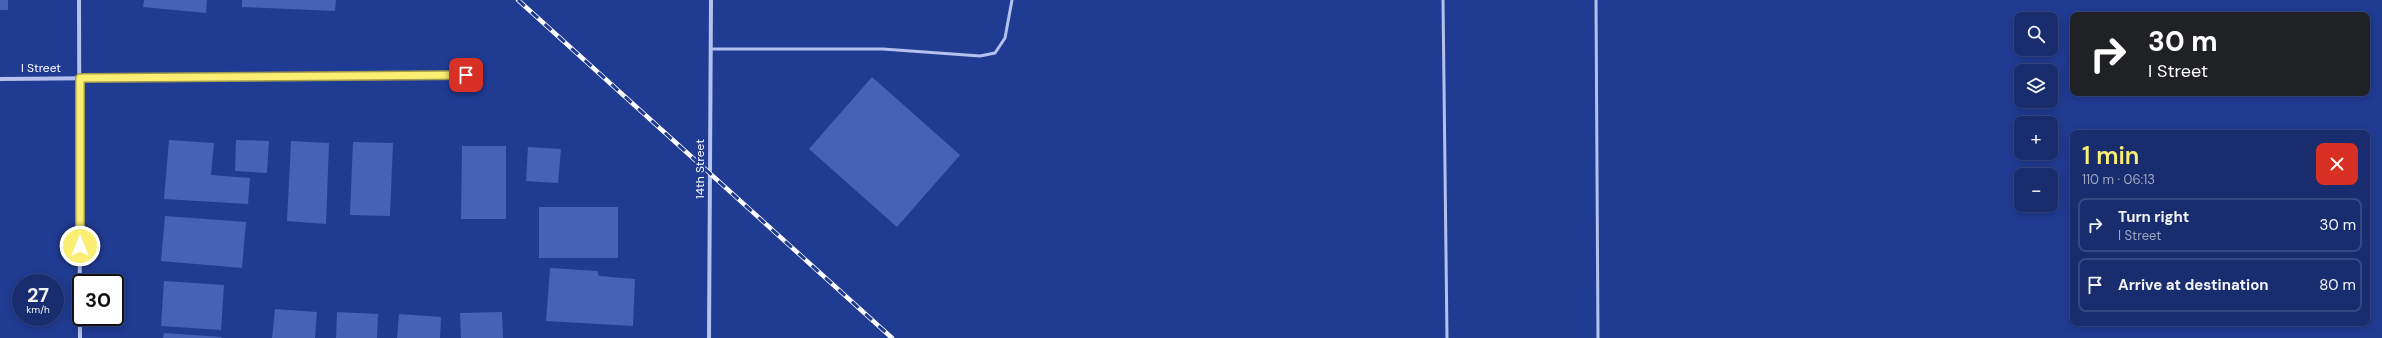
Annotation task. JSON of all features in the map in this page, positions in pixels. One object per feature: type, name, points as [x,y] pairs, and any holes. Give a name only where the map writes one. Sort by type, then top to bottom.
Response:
[{"type":"street","points":[[79,0],[80,338]]},
{"type":"street","name":"14th Street","points":[[709,338],[711,0]]},
{"type":"street","name":"I Street","points":[[0,79],[466,75]]},
{"type":"lane","points":[[711,49],[883,49],[980,56],[995,53],[1005,38],[1012,0]]},
{"type":"lane","points":[[1443,0],[1447,338]]},
{"type":"lane","points":[[1596,0],[1598,338]]},
{"type":"building","points":[[0,0],[8,0],[8,10],[0,10]]},
{"type":"building","points":[[144,0],[207,0],[206,13],[143,7]]},
{"type":"building","points":[[242,0],[336,0],[335,11],[242,7]]},
{"type":"building","points":[[872,77],[960,155],[897,227],[809,149]]},
{"type":"building","points":[[169,140],[214,143],[211,175],[250,178],[248,204],[164,199]]},
{"type":"building","points":[[236,140],[269,141],[267,173],[235,171]]},
{"type":"building","points":[[291,141],[329,143],[326,224],[287,221]]},
{"type":"building","points":[[353,142],[393,143],[390,216],[350,215]]},
{"type":"building","points":[[462,146],[506,146],[506,219],[461,219]]},
{"type":"building","points":[[528,147],[561,149],[558,183],[526,181]]},
{"type":"building","points":[[539,207],[618,207],[618,258],[539,258]]},
{"type":"building","points":[[165,216],[246,222],[242,268],[161,261]]},
{"type":"building","points":[[550,268],[597,271],[599,276],[635,279],[633,326],[546,321]]},
{"type":"building","points":[[164,281],[224,285],[221,330],[161,326]]},
{"type":"building","points":[[275,309],[317,312],[315,338],[272,338]]},
{"type":"building","points":[[337,312],[378,314],[377,338],[336,338]]},
{"type":"building","points":[[502,312],[503,338],[461,338],[460,313]]},
{"type":"building","points":[[399,314],[441,317],[440,338],[397,338]]},
{"type":"building","points":[[164,333],[222,337],[163,338]]},
{"type":"railway","points":[[518,0],[892,338]]},
{"type":"route","points":[[80,246],[80,78],[466,75]]}]
